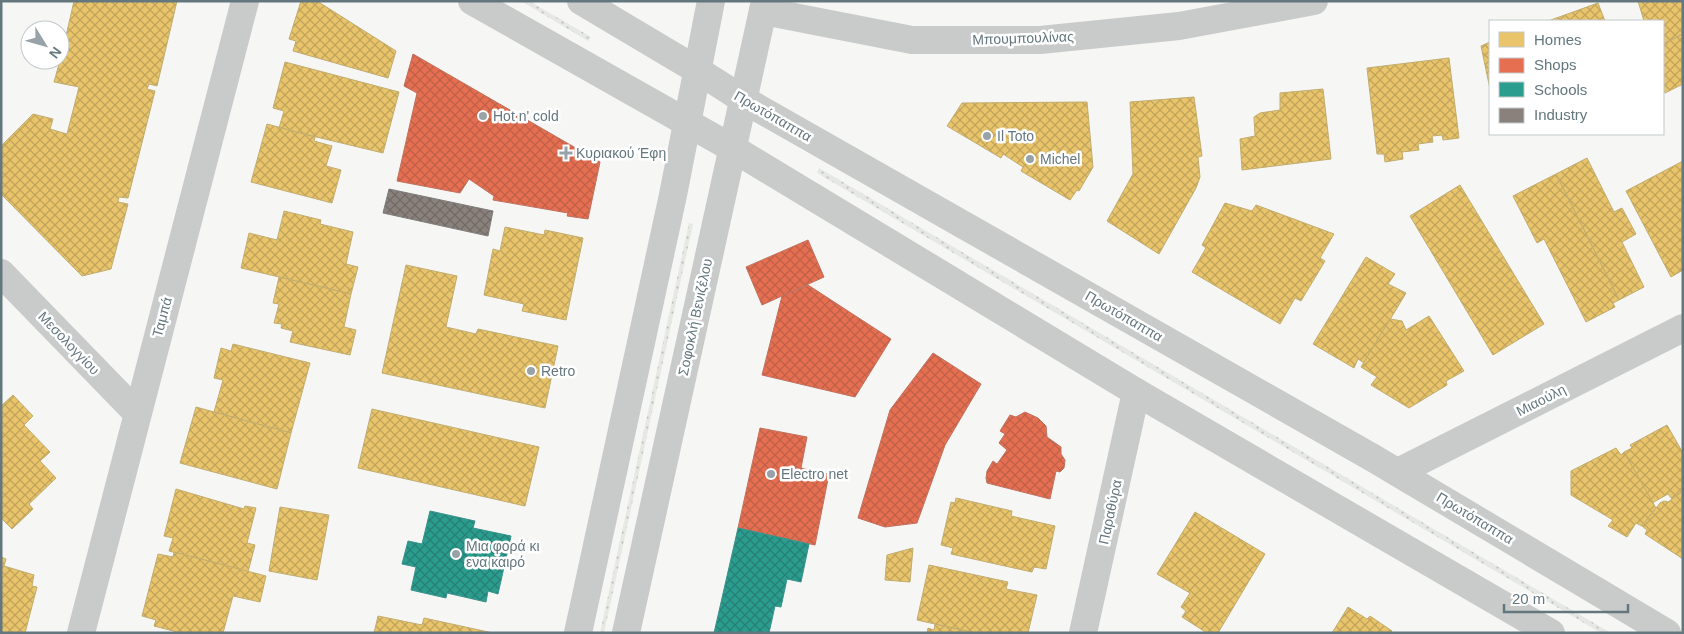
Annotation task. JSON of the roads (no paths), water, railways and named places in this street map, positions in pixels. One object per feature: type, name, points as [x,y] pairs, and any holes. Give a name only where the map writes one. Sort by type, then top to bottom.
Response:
[{"type":"street","name":"Ταμπά","points":[[81,633],[245,1]]},
{"type":"street","points":[[472,1],[687,125],[732,148],[1136,392],[1551,633]]},
{"type":"street","name":"Πρωτόπαππα","points":[[581,1],[744,100],[1398,472],[1667,633]]},
{"type":"street","points":[[578,633],[687,125],[711,1]]},
{"type":"street","name":"Μπουμπουλίνας","points":[[764,6],[912,40],[1040,40],[1179,26],[1314,1]]},
{"type":"street","name":"Σοφοκλή Βενιζέλου","points":[[626,633],[764,6]]},
{"type":"street","name":"Μεσολογγίου","points":[[1,273],[137,413]]},
{"type":"street","name":"Μιαούλη","points":[[1398,472],[1683,328]]},
{"type":"street","name":"Παραθύρα","points":[[1083,633],[1136,392]]},
{"type":"place","name":"Hot n' cold","points":[[483,116]]},
{"type":"place","name":"Il Toto","points":[[987,136]]},
{"type":"place","name":"Κυριακού Έφη","points":[[566,153]]},
{"type":"place","name":"Michel","points":[[1030,159]]},
{"type":"place","name":"Retro","points":[[531,371]]},
{"type":"place","name":"Electro net","points":[[771,474]]},
{"type":"place","name":"Μια φορά κι ενα καιρό","points":[[456,554]]}]
